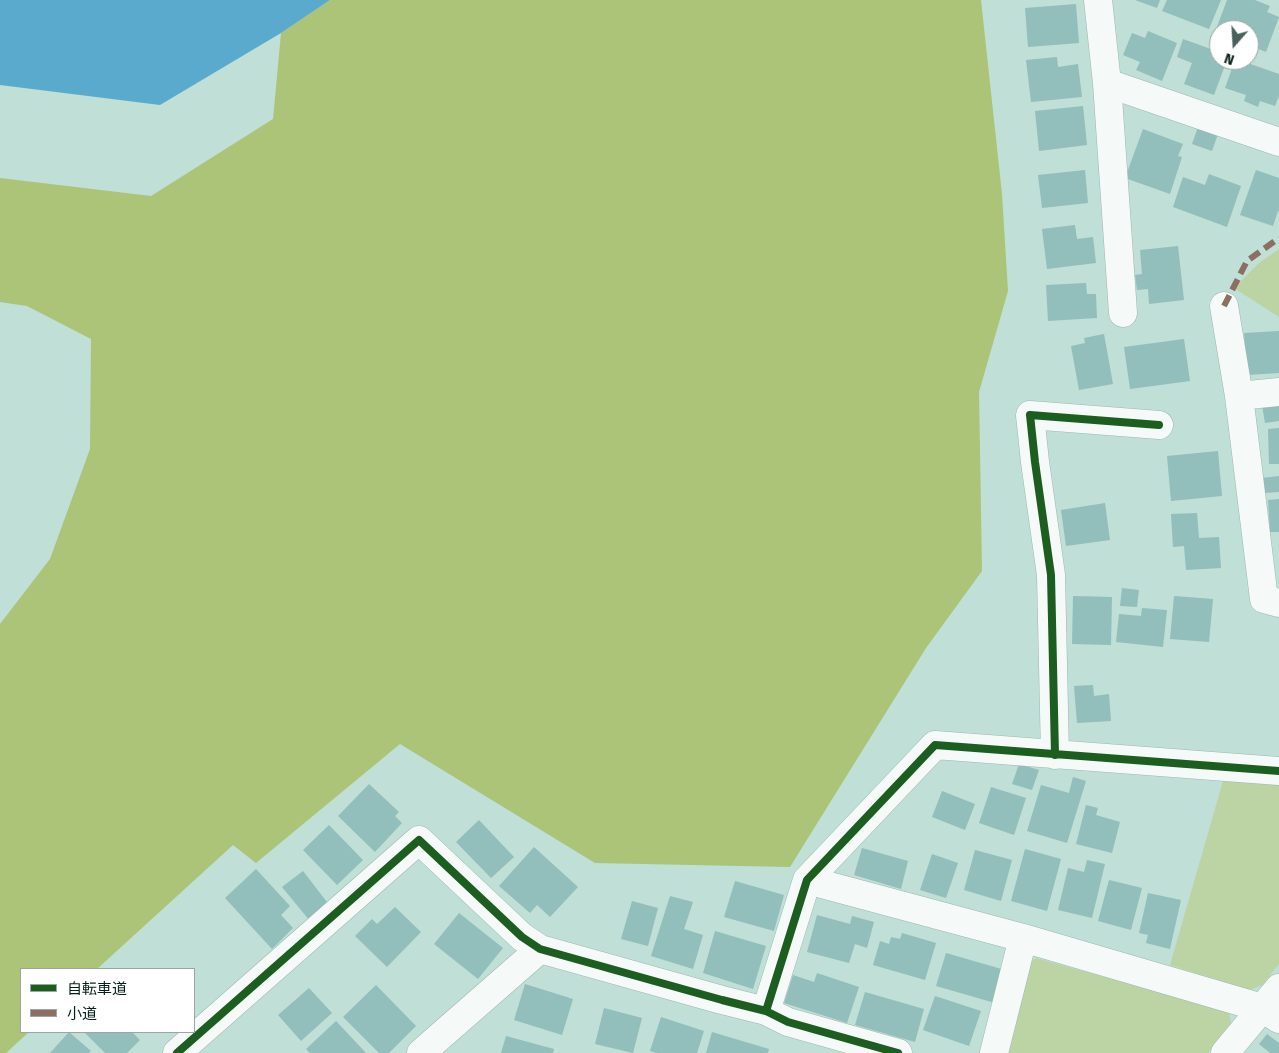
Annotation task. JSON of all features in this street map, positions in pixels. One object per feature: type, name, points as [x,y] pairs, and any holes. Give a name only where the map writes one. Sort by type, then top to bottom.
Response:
[{"type":"street","points":[[1098,0],[1107,83],[1124,313]]},
{"type":"street","points":[[1107,83],[1279,142]]},
{"type":"street","points":[[1224,306],[1239,396],[1264,599],[1279,603]]},
{"type":"street","points":[[1239,396],[1279,392]]},
{"type":"street","points":[[1055,755],[1051,575],[1030,415],[1159,425]]},
{"type":"street","points":[[766,1011],[807,880],[935,745],[1279,771]]},
{"type":"street","points":[[177,1053],[419,840],[522,936],[540,949],[712,998],[766,1011],[788,1022],[898,1053]]},
{"type":"street","points":[[807,880],[1273,1005],[1225,1053]]},
{"type":"street","points":[[994,1053],[1023,938]]},
{"type":"street","points":[[421,1053],[540,949]]},
{"type":"green space","points":[[330,0],[981,0],[1002,194],[1008,291],[979,392],[982,571],[926,648],[790,867],[595,863],[400,744],[256,863],[233,845],[98,968],[20,968],[20,1033],[28,1033],[6,1053],[0,1053],[0,624],[50,559],[90,449],[91,339],[27,306],[0,302],[0,178],[151,196],[273,119],[281,33]]},
{"type":"green space","points":[[1279,249],[1279,317],[1234,288],[1259,263]]},
{"type":"green space","points":[[1223,781],[1279,785],[1279,964],[1262,985],[1250,990],[1170,965]]},
{"type":"green space","points":[[1036,958],[1229,1012],[1231,1024],[1208,1053],[1005,1053],[1027,964]]},
{"type":"water","points":[[0,0],[330,0],[281,33],[160,105],[0,85]]},
{"type":"building","points":[[1135,0],[1160,0],[1157,8]]},
{"type":"building","points":[[1167,0],[1221,0],[1213,20],[1209,20],[1209,29],[1162,11]]},
{"type":"building","points":[[1227,0],[1255,0],[1270,6],[1267,12],[1279,17],[1266,52],[1259,49],[1259,20],[1220,20]]},
{"type":"building","points":[[1076,4],[1079,43],[1028,47],[1025,8]]},
{"type":"building","points":[[1148,31],[1177,43],[1162,81],[1136,70],[1140,62],[1123,55],[1132,33],[1145,38]]},
{"type":"building","points":[[1183,39],[1209,48],[1209,70],[1223,70],[1214,95],[1184,84],[1192,63],[1177,57]]},
{"type":"building","points":[[1057,57],[1058,67],[1078,64],[1082,97],[1031,102],[1026,60]]},
{"type":"building","points":[[1259,67],[1279,74],[1279,96],[1275,106],[1260,101],[1258,107],[1244,101],[1246,95],[1225,88],[1231,70],[1259,70]]},
{"type":"building","points":[[1083,106],[1087,145],[1039,151],[1035,111]]},
{"type":"building","points":[[1199,124],[1219,131],[1212,151],[1192,144]]},
{"type":"building","points":[[1143,129],[1183,144],[1178,156],[1182,157],[1170,194],[1125,178]]},
{"type":"building","points":[[1085,170],[1088,203],[1042,208],[1038,175]]},
{"type":"building","points":[[1256,170],[1279,178],[1279,211],[1273,226],[1240,215]]},
{"type":"building","points":[[1209,174],[1241,186],[1227,227],[1173,207],[1183,177],[1205,185]]},
{"type":"building","points":[[1075,225],[1077,239],[1093,237],[1096,263],[1047,269],[1042,229]]},
{"type":"building","points":[[1178,246],[1184,300],[1149,304],[1148,289],[1137,290],[1135,275],[1142,274],[1140,250]]},
{"type":"building","points":[[1086,283],[1087,294],[1096,294],[1097,318],[1048,321],[1046,285]]},
{"type":"building","points":[[1279,331],[1279,373],[1247,375],[1244,333]]},
{"type":"building","points":[[1104,334],[1113,384],[1079,390],[1071,346],[1085,343],[1084,338]]},
{"type":"building","points":[[1184,339],[1190,381],[1130,389],[1124,347]]},
{"type":"building","points":[[1279,402],[1279,421],[1265,423],[1262,405]]},
{"type":"building","points":[[1279,428],[1279,464],[1269,464],[1268,429]]},
{"type":"building","points":[[1218,451],[1222,496],[1171,501],[1167,456]]},
{"type":"building","points":[[1279,476],[1279,492],[1263,493],[1262,478]]},
{"type":"building","points":[[1279,499],[1279,532],[1270,532],[1268,500]]},
{"type":"building","points":[[1105,503],[1110,540],[1066,546],[1061,510]]},
{"type":"building","points":[[1197,513],[1199,538],[1219,537],[1221,568],[1186,570],[1184,546],[1173,547],[1171,514]]},
{"type":"building","points":[[1122,588],[1139,590],[1137,607],[1120,606]]},
{"type":"building","points":[[1073,596],[1112,597],[1111,645],[1072,644]]},
{"type":"building","points":[[1174,596],[1213,599],[1209,642],[1170,639]]},
{"type":"building","points":[[1142,608],[1167,610],[1163,647],[1116,642],[1119,614],[1141,616]]},
{"type":"building","points":[[1093,685],[1094,696],[1109,694],[1111,721],[1077,723],[1074,686]]},
{"type":"building","points":[[1019,764],[1039,770],[1032,790],[1012,784]]},
{"type":"building","points":[[1073,777],[1086,781],[1067,843],[1027,831],[1041,785],[1069,793]]},
{"type":"building","points":[[369,784],[399,812],[395,816],[402,823],[375,852],[338,816]]},
{"type":"building","points":[[991,787],[1026,798],[1014,835],[979,823]]},
{"type":"building","points":[[942,791],[975,804],[965,830],[932,817]]},
{"type":"building","points":[[1086,805],[1098,808],[1096,815],[1120,822],[1112,853],[1076,844]]},
{"type":"building","points":[[479,820],[514,857],[491,878],[456,842]]},
{"type":"building","points":[[329,825],[363,860],[337,885],[303,850]]},
{"type":"building","points":[[534,847],[578,887],[550,917],[537,905],[530,913],[499,886]]},
{"type":"building","points":[[862,848],[908,861],[901,889],[854,875]]},
{"type":"building","points":[[1025,849],[1061,859],[1047,911],[1011,901]]},
{"type":"building","points":[[975,850],[1012,860],[1001,901],[964,890]]},
{"type":"building","points":[[932,854],[958,863],[946,898],[920,890]]},
{"type":"building","points":[[1087,860],[1105,864],[1092,918],[1058,910],[1068,868],[1084,872]]},
{"type":"building","points":[[256,869],[290,906],[281,915],[293,928],[272,949],[225,898]]},
{"type":"building","points":[[303,871],[330,906],[310,921],[282,887]]},
{"type":"building","points":[[1109,880],[1142,888],[1131,930],[1098,921]]},
{"type":"building","points":[[735,881],[784,895],[774,931],[724,917]]},
{"type":"building","points":[[1148,893],[1181,900],[1170,949],[1146,943],[1148,935],[1139,933]]},
{"type":"building","points":[[670,896],[693,902],[684,929],[703,935],[693,969],[651,956]]},
{"type":"building","points":[[632,901],[658,908],[648,946],[621,939]]},
{"type":"building","points":[[395,907],[421,932],[387,967],[355,936],[372,919],[377,924]]},
{"type":"building","points":[[459,913],[503,948],[478,979],[434,944]]},
{"type":"building","points":[[817,915],[850,924],[852,916],[874,922],[867,948],[855,944],[849,963],[807,952]]},
{"type":"building","points":[[715,931],[766,946],[753,989],[703,973]]},
{"type":"building","points":[[902,933],[936,943],[925,980],[873,965],[880,941],[889,944],[891,937],[900,939]]},
{"type":"building","points":[[946,953],[1005,970],[995,1003],[936,986]]},
{"type":"building","points":[[817,973],[859,987],[847,1023],[784,1003],[793,975],[814,982]]},
{"type":"building","points":[[525,984],[573,999],[562,1035],[514,1020]]},
{"type":"building","points":[[376,985],[416,1026],[389,1053],[379,1053],[343,1017]]},
{"type":"building","points":[[309,988],[332,1013],[301,1041],[278,1015]]},
{"type":"building","points":[[865,992],[924,1009],[915,1042],[855,1025]]},
{"type":"building","points":[[935,996],[981,1011],[969,1046],[923,1030]]},
{"type":"building","points":[[604,1008],[642,1018],[633,1053],[595,1044]]},
{"type":"building","points":[[661,1017],[704,1031],[697,1053],[657,1053],[650,1051]]},
{"type":"building","points":[[336,1021],[366,1053],[310,1053],[306,1049]]},
{"type":"building","points":[[712,1032],[769,1049],[768,1053],[706,1053]]},
{"type":"building","points":[[68,1033],[91,1051],[89,1053],[50,1053]]},
{"type":"building","points":[[85,1033],[133,1033],[140,1040],[127,1053],[105,1053]]},
{"type":"building","points":[[1267,1034],[1279,1043],[1279,1053],[1270,1053],[1259,1044]]},
{"type":"building","points":[[506,1036],[554,1049],[553,1053],[501,1053]]},
{"type":"marked path","points":[[1224,306],[1247,261],[1279,238]]},
{"type":"cycle path","points":[[1055,755],[1051,575],[1030,415],[1159,425]]},
{"type":"cycle path","points":[[766,1011],[807,880],[935,745],[1279,771]]},
{"type":"cycle path","points":[[177,1053],[419,840],[522,937],[540,949],[766,1011],[788,1022],[898,1053]]}]
